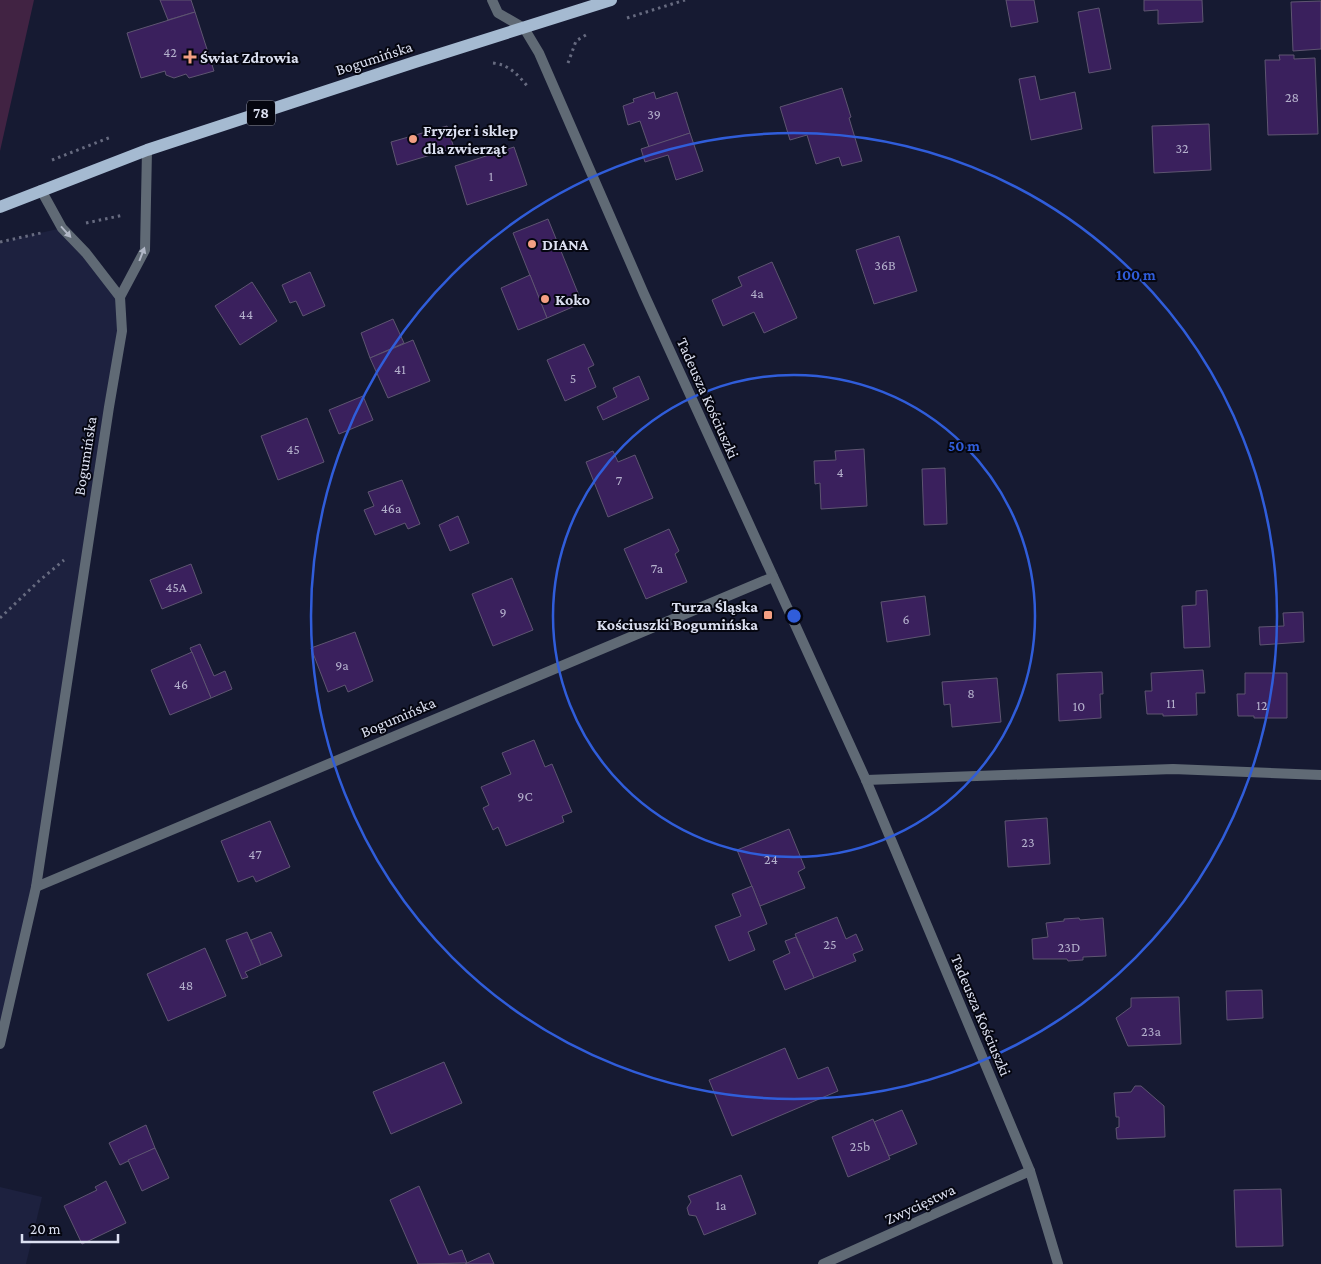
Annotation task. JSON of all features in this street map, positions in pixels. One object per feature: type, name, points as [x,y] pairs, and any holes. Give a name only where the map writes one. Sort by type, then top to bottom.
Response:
[{"type":"main road","name":"Bogumińska","points":[[0,206],[147,150],[612,0]]},
{"type":"street","points":[[492,0],[498,14],[524,28]]},
{"type":"street","name":"Tadeusza Kościuszki","points":[[524,28],[539,53],[644,294],[866,780],[1030,1171],[1058,1264]]},
{"type":"street","points":[[41,190],[62,228],[86,253],[120,297],[145,250],[147,150]]},
{"type":"street","name":"Bogumińska","points":[[0,1044],[36,887],[122,331],[120,297]]},
{"type":"street","name":"Bogumińska","points":[[36,887],[773,577]]},
{"type":"street","points":[[866,780],[1172,769],[1321,774]]},
{"type":"street","name":"Zwycięstwa","points":[[823,1264],[1030,1171]]},
{"type":"path","points":[[626,18],[685,0]]},
{"type":"path","points":[[566,68],[576,41],[594,29]]},
{"type":"path","points":[[485,62],[501,64],[516,72],[530,90]]},
{"type":"path","points":[[0,618],[78,548],[88,544]]},
{"type":"shaded area","points":[[0,0],[34,0],[0,151]]},
{"type":"shaded area","points":[[62,228],[120,297],[122,331],[36,887],[0,1044],[0,244]]},
{"type":"shaded area","points":[[0,1187],[42,1197],[26,1264],[0,1264]]},
{"type":"building","points":[[160,0],[191,0],[195,12],[168,20]]},
{"type":"building","points":[[1006,0],[1034,0],[1038,22],[1011,27]]},
{"type":"building","points":[[1144,0],[1202,0],[1203,22],[1158,24],[1158,10],[1144,11]]},
{"type":"building","points":[[1321,1],[1321,49],[1293,51],[1291,2]]},
{"type":"building","points":[[1099,8],[1111,69],[1089,73],[1078,12]]},
{"type":"building","points":[[195,12],[214,71],[189,78],[186,74],[174,78],[166,75],[165,71],[141,78],[127,33]]},
{"type":"building","points":[[1279,55],[1294,55],[1294,59],[1315,58],[1318,134],[1268,135],[1265,60],[1280,60]]},
{"type":"building","points":[[1035,76],[1040,100],[1075,92],[1082,129],[1031,140],[1019,79]]},
{"type":"building","points":[[842,88],[862,161],[842,166],[839,157],[816,164],[807,135],[790,140],[780,107]]},
{"type":"building","points":[[654,92],[656,99],[677,92],[690,133],[649,147],[640,121],[628,125],[623,106],[634,102],[633,99]]},
{"type":"building","points":[[1209,124],[1211,170],[1154,173],[1152,126]]},
{"type":"building","points":[[447,126],[454,148],[397,165],[391,142]]},
{"type":"building","points":[[690,133],[703,171],[676,180],[668,155],[645,162],[641,149]]},
{"type":"building","points":[[514,147],[527,185],[467,205],[455,166]]},
{"type":"building","points":[[548,219],[582,303],[547,318],[513,233]]},
{"type":"building","points":[[899,236],[917,291],[874,304],[856,250]]},
{"type":"building","points":[[772,262],[797,318],[764,333],[754,312],[723,326],[712,300],[742,286],[738,277]]},
{"type":"building","points":[[310,272],[325,306],[303,316],[296,301],[290,303],[282,285]]},
{"type":"building","points":[[530,275],[547,318],[518,330],[501,288]]},
{"type":"building","points":[[252,282],[277,321],[240,345],[215,306]]},
{"type":"building","points":[[393,319],[404,343],[370,358],[361,333]]},
{"type":"building","points":[[413,340],[430,381],[388,398],[370,358]]},
{"type":"building","points":[[584,344],[594,365],[588,368],[596,387],[565,401],[547,360]]},
{"type":"building","points":[[639,376],[649,399],[603,420],[597,407],[617,397],[613,388]]},
{"type":"building","points":[[363,396],[373,420],[339,434],[329,410]]},
{"type":"building","points":[[307,418],[324,462],[278,480],[261,436]]},
{"type":"building","points":[[864,449],[867,506],[821,509],[820,483],[815,484],[814,461],[836,460],[835,451]]},
{"type":"building","points":[[613,451],[618,462],[635,455],[653,498],[608,517],[586,462]]},
{"type":"building","points":[[945,468],[947,524],[924,525],[922,469]]},
{"type":"building","points":[[402,480],[420,524],[408,529],[405,523],[375,535],[364,510],[374,506],[368,492]]},
{"type":"building","points":[[458,516],[469,543],[450,551],[439,525]]},
{"type":"building","points":[[669,529],[679,551],[675,554],[687,582],[646,599],[624,549]]},
{"type":"building","points":[[191,564],[202,593],[162,609],[150,580]]},
{"type":"building","points":[[512,578],[533,630],[493,646],[472,594]]},
{"type":"building","points":[[1207,590],[1210,647],[1184,648],[1182,606],[1196,605],[1196,591]]},
{"type":"building","points":[[925,596],[930,635],[887,642],[881,602]]},
{"type":"building","points":[[1303,612],[1304,642],[1260,645],[1259,627],[1284,626],[1283,613]]},
{"type":"building","points":[[355,632],[373,681],[348,692],[345,685],[328,692],[311,648]]},
{"type":"building","points":[[200,644],[214,676],[225,671],[232,689],[211,698],[190,648]]},
{"type":"building","points":[[192,652],[211,698],[170,715],[151,670]]},
{"type":"building","points":[[1203,670],[1205,693],[1196,693],[1197,715],[1163,716],[1163,714],[1147,714],[1145,691],[1152,691],[1151,673]]},
{"type":"building","points":[[1102,672],[1103,694],[1100,694],[1101,718],[1059,721],[1057,674]]},
{"type":"building","points":[[1245,673],[1287,673],[1287,718],[1238,716],[1237,694],[1245,694]]},
{"type":"building","points":[[997,678],[1001,722],[952,727],[950,704],[944,705],[942,682]]},
{"type":"building","points":[[534,740],[545,767],[552,764],[572,812],[562,816],[564,822],[506,846],[498,827],[493,830],[483,808],[489,805],[481,787],[511,774],[502,753]]},
{"type":"building","points":[[1047,818],[1050,864],[1008,867],[1005,821]]},
{"type":"building","points":[[270,821],[290,867],[256,882],[253,876],[238,882],[221,841]]},
{"type":"building","points":[[789,829],[805,868],[798,872],[805,888],[760,906],[737,850]]},
{"type":"building","points":[[752,886],[767,924],[748,932],[755,950],[729,961],[715,926],[741,916],[732,894]]},
{"type":"building","points":[[837,917],[846,939],[856,934],[863,950],[853,954],[856,961],[814,978],[795,934]]},
{"type":"building","points":[[1079,918],[1080,920],[1103,918],[1106,956],[1083,957],[1083,960],[1068,961],[1067,959],[1033,959],[1032,939],[1048,937],[1046,923]]},
{"type":"building","points":[[247,932],[261,965],[245,972],[248,977],[242,979],[226,940]]},
{"type":"building","points":[[271,932],[282,956],[261,965],[251,940]]},
{"type":"building","points":[[796,937],[814,978],[785,990],[773,961],[790,953],[785,941]]},
{"type":"building","points":[[205,948],[226,996],[168,1021],[147,974]]},
{"type":"building","points":[[1262,990],[1263,1018],[1227,1020],[1226,991]]},
{"type":"building","points":[[1179,997],[1181,1044],[1128,1046],[1116,1018],[1131,1007],[1131,998]]},
{"type":"building","points":[[785,1048],[798,1079],[828,1067],[838,1091],[732,1136],[709,1080]]},
{"type":"building","points":[[444,1062],[462,1103],[391,1134],[373,1092]]},
{"type":"building","points":[[1135,1086],[1141,1086],[1164,1106],[1165,1137],[1117,1139],[1116,1128],[1119,1127],[1119,1117],[1116,1117],[1114,1093],[1131,1092]]},
{"type":"building","points":[[902,1110],[917,1144],[889,1156],[874,1122]]},
{"type":"building","points":[[873,1119],[890,1159],[848,1177],[832,1137]]},
{"type":"building","points":[[146,1125],[155,1148],[120,1165],[109,1143]]},
{"type":"building","points":[[155,1148],[169,1178],[142,1191],[128,1160]]},
{"type":"building","points":[[741,1175],[756,1214],[704,1235],[696,1216],[689,1215],[687,1208],[691,1202],[688,1196]]},
{"type":"building","points":[[106,1181],[126,1223],[82,1244],[64,1206],[97,1190],[95,1187]]},
{"type":"building","points":[[419,1186],[449,1255],[462,1250],[467,1263],[418,1264],[390,1200]]},
{"type":"building","points":[[1281,1189],[1283,1246],[1236,1247],[1234,1190]]},
{"type":"building","points":[[489,1253],[494,1264],[465,1264],[467,1263]]},
{"type":"place","name":"Świat Zdrowia","points":[[190,57]]},
{"type":"place","name":"Fryzjer i sklep dla zwierząt","points":[[413,139]]},
{"type":"place","name":"DIANA","points":[[532,244]]},
{"type":"place","name":"Koko","points":[[545,299]]},
{"type":"place","name":"Turza Śląska Kościuszki Bogumińska","points":[[768,615]]}]
